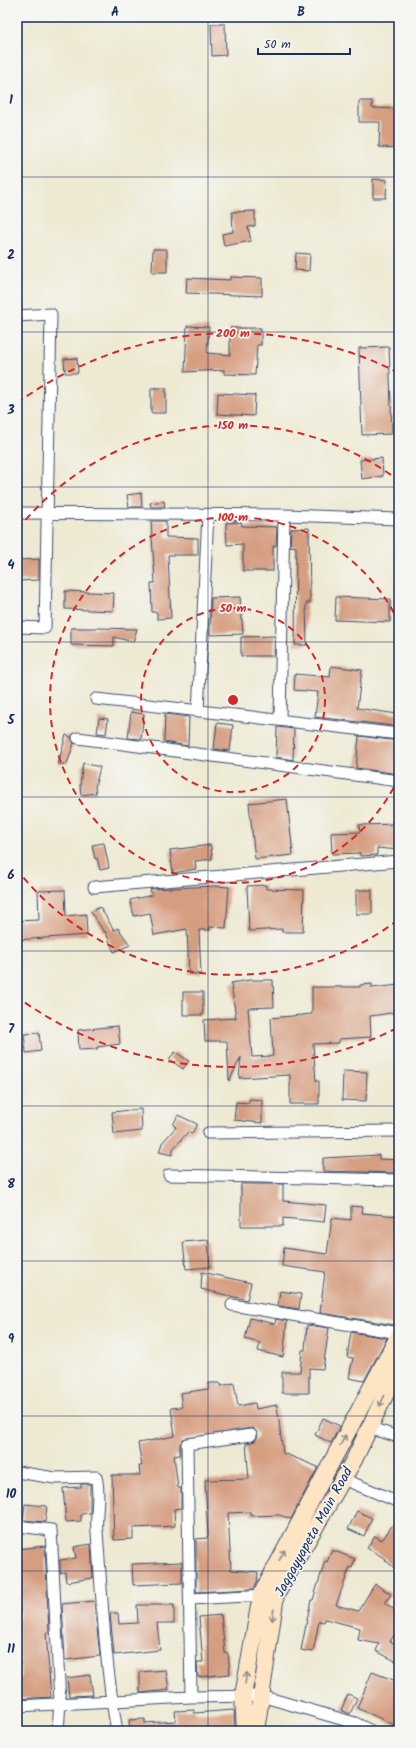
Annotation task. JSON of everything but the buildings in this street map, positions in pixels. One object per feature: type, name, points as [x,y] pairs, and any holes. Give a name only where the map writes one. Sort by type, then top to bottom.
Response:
[{"type":"main road","points":[[245,1731],[243,1696],[268,1595],[399,1334]]},
{"type":"main road","name":"Jaggayyapeta Main Road","points":[[256,1731],[261,1696],[268,1595],[343,1479],[370,1428],[399,1366]]},
{"type":"street","points":[[17,316],[51,314],[45,628],[17,627]]},
{"type":"street","points":[[17,513],[284,515],[399,519]]},
{"type":"street","points":[[198,711],[208,515]]},
{"type":"street","points":[[280,720],[284,515]]},
{"type":"street","points":[[96,699],[399,734]]},
{"type":"street","points":[[78,738],[399,781]]},
{"type":"street","points":[[94,887],[399,861]]},
{"type":"street","points":[[208,1133],[399,1131]]},
{"type":"street","points":[[169,1175],[399,1180]]},
{"type":"street","points":[[232,1305],[399,1334]]},
{"type":"street","points":[[370,1428],[399,1437]]},
{"type":"street","points":[[191,1697],[187,1444],[251,1435]]},
{"type":"street","points":[[17,1472],[55,1478],[96,1477],[98,1485],[96,1526],[111,1701],[117,1731]]},
{"type":"street","points":[[343,1479],[399,1502]]},
{"type":"street","points":[[17,1526],[50,1530],[60,1702],[58,1731]]},
{"type":"street","points":[[190,1599],[268,1595]]},
{"type":"street","points":[[17,1706],[60,1702],[261,1696],[355,1723],[371,1731]]}]
